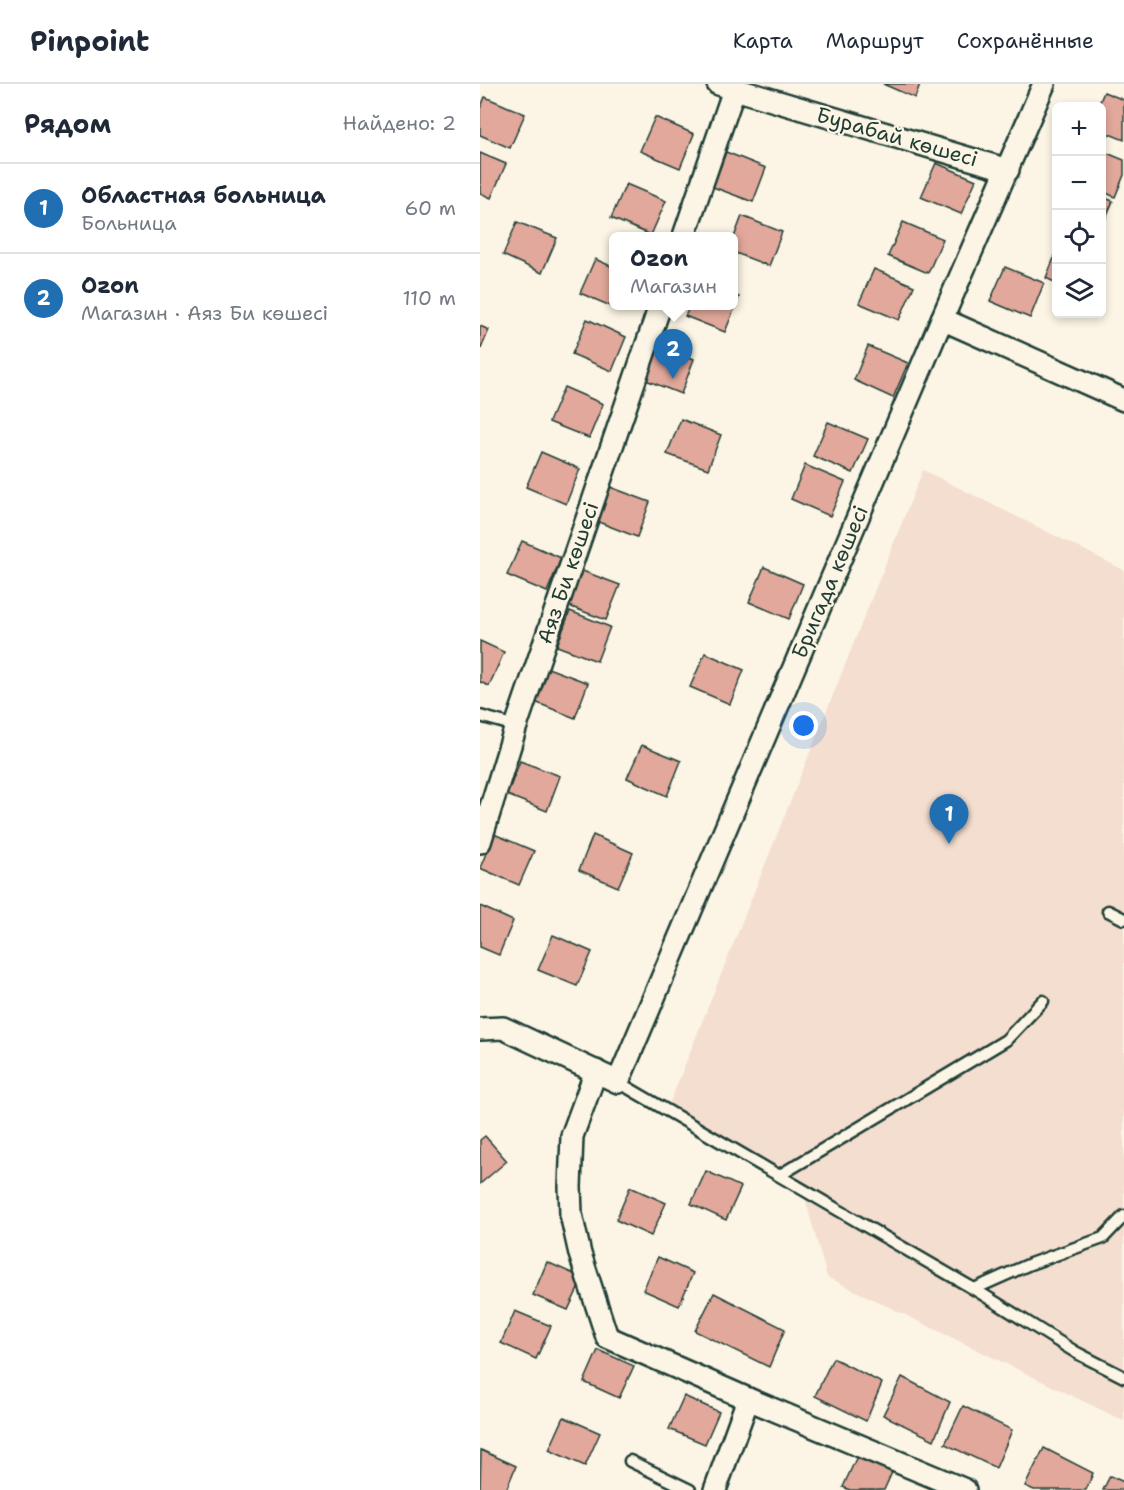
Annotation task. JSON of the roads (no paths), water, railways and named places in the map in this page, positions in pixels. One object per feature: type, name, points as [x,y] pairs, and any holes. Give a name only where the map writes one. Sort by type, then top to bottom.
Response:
[{"type":"street","name":"Бригада көшесі","points":[[618,1082],[1044,84]]},
{"type":"street","name":"Бурабай көшесі","points":[[729,86],[1008,170]]},
{"type":"street","points":[[685,232],[729,86]]},
{"type":"street","name":"Аяз Би көшесі","points":[[480,842],[516,726],[659,310]]},
{"type":"street","points":[[942,319],[1124,400]]},
{"type":"street","points":[[480,1029],[503,1028],[618,1082]]},
{"type":"street","points":[[596,1071],[572,1136],[571,1214],[580,1254],[607,1337],[965,1490]]},
{"type":"street","points":[[715,1490],[748,1399]]},
{"type":"lane","points":[[480,716],[516,726]]},
{"type":"lane","points":[[1108,911],[1124,919]]},
{"type":"lane","points":[[780,1175],[1006,1040],[1042,1000]]},
{"type":"lane","points":[[618,1082],[974,1289],[1077,1353],[1124,1377]]},
{"type":"lane","points":[[974,1289],[1030,1264],[1103,1238],[1124,1216]]},
{"type":"lane","points":[[630,1461],[690,1490]]},
{"type":"place","name":"Ozon","points":[[673,379]]},
{"type":"place","name":"Областная больница","points":[[949,844]]}]
